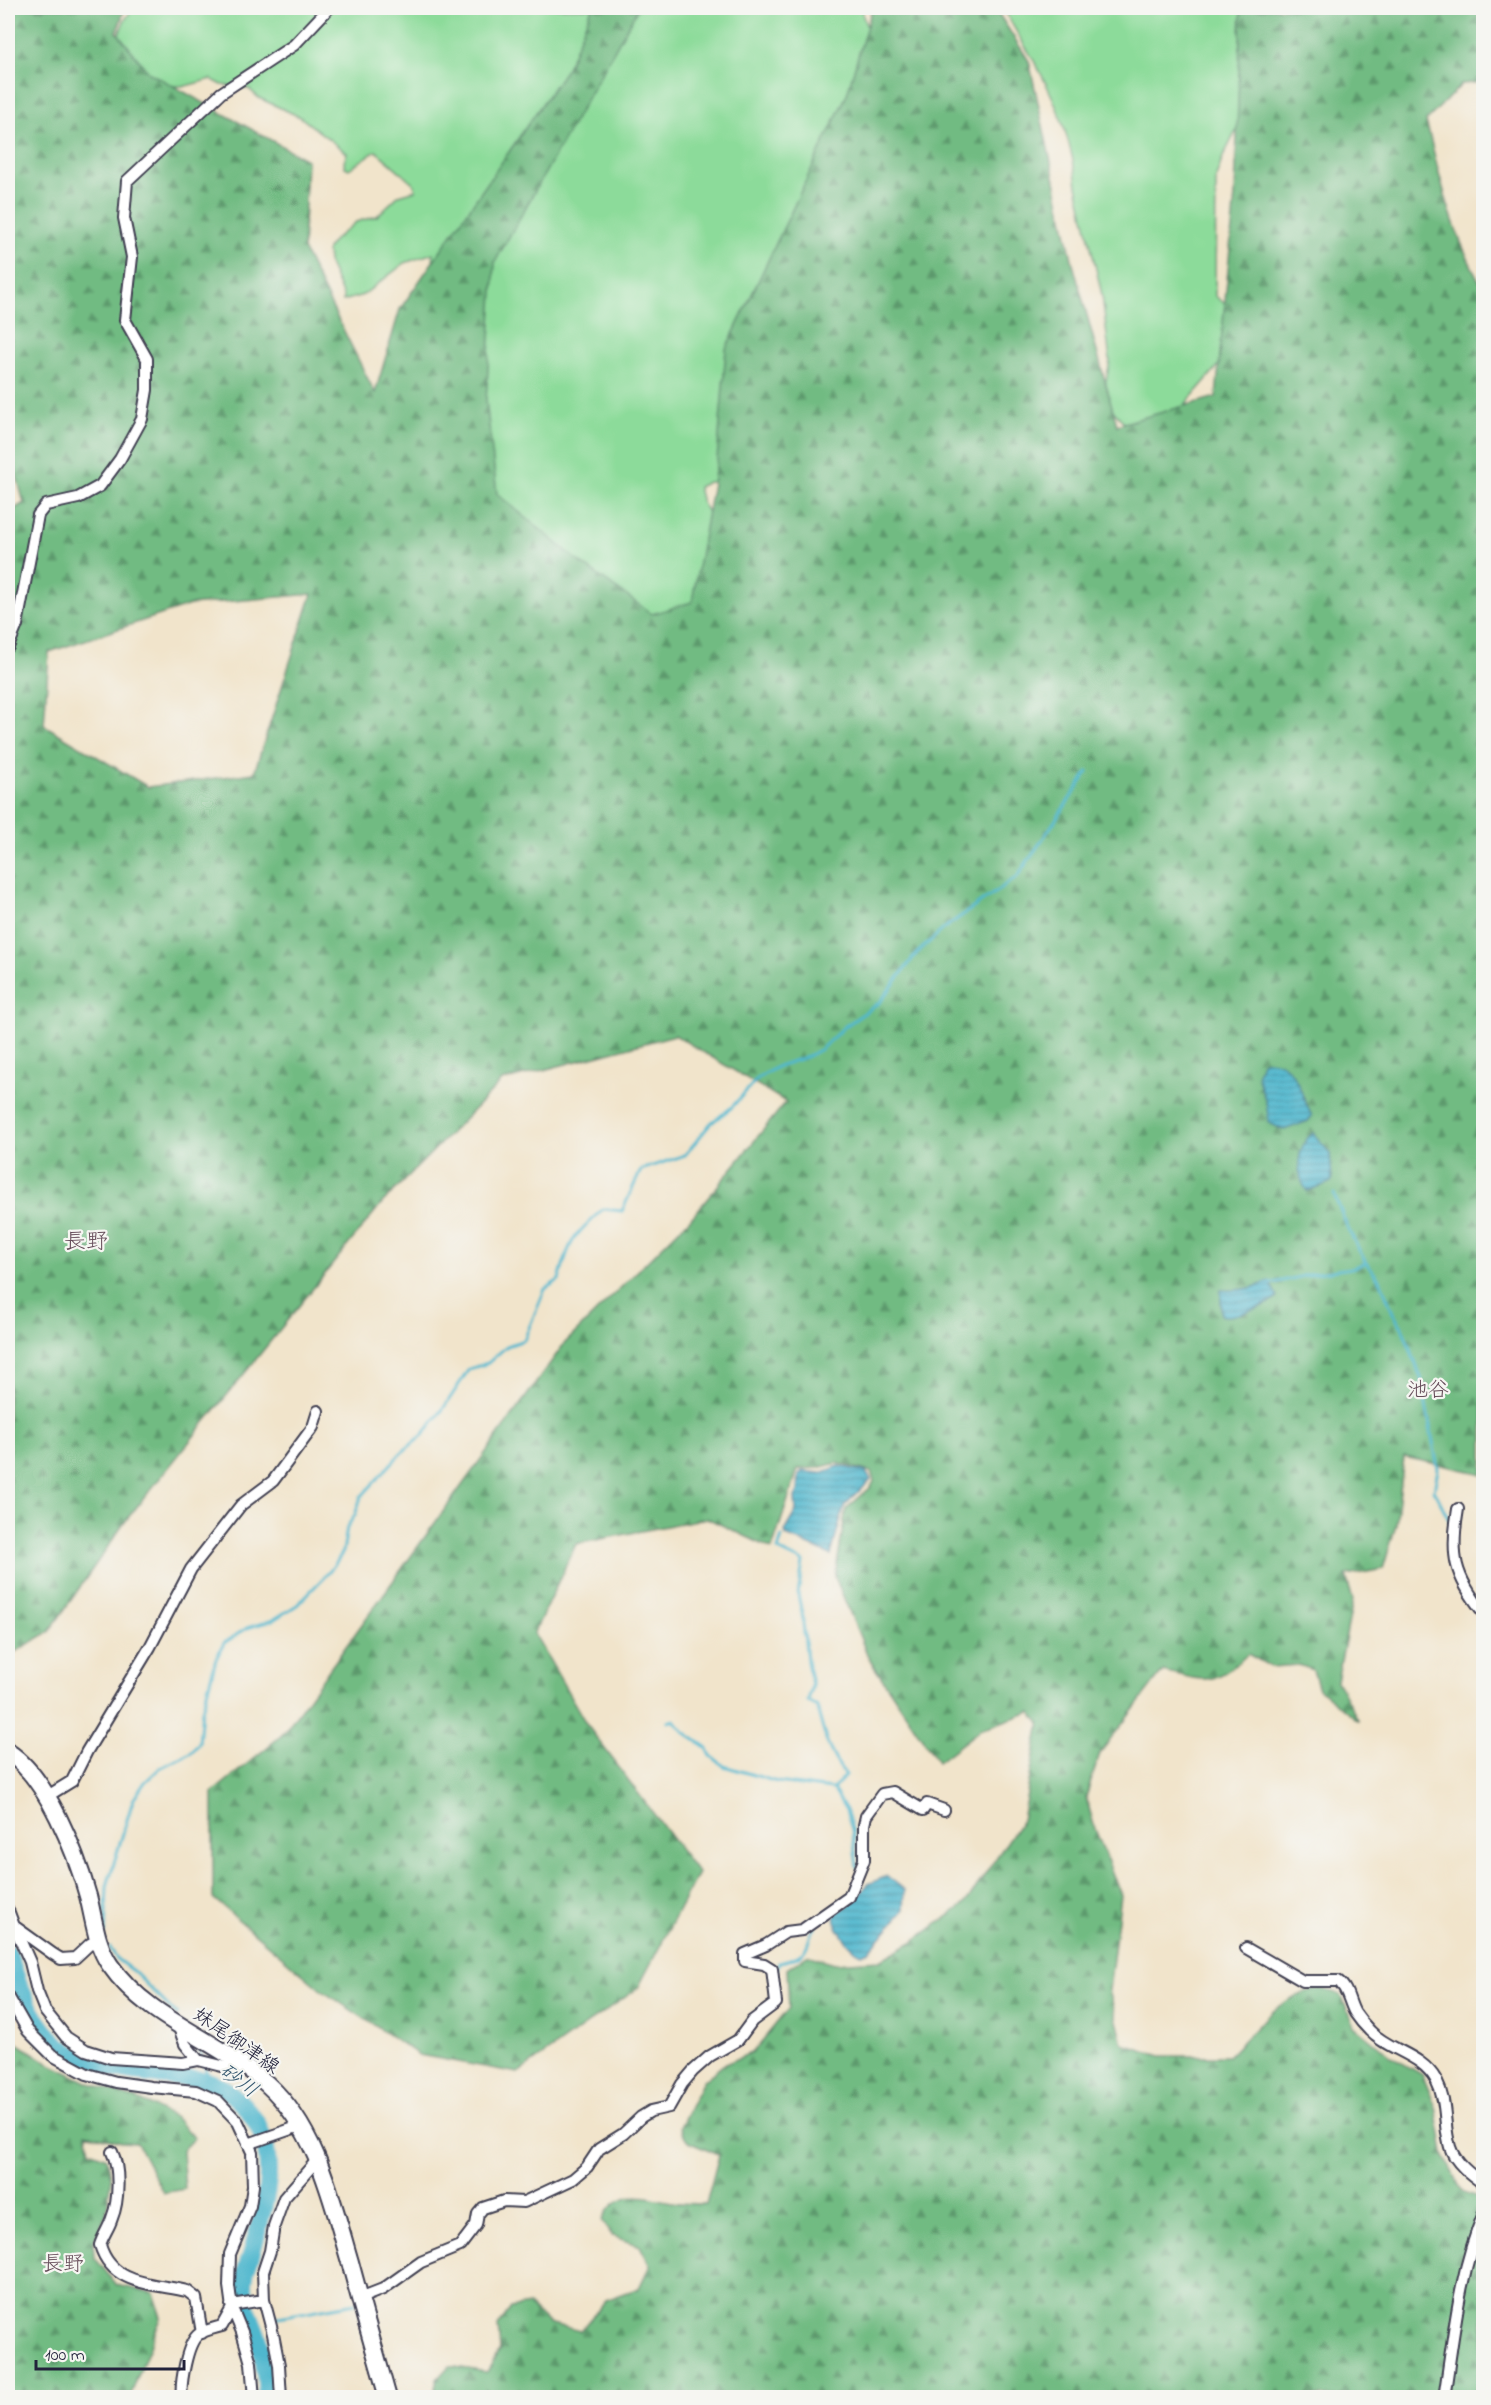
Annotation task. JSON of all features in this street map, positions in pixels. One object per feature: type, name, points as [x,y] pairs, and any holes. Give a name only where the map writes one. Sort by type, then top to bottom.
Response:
[{"type":"main road","name":"妹尾御津線","points":[[8,1752],[28,1772],[60,1820],[75,1855],[98,1940],[109,1964],[137,1996],[164,2017],[197,2034],[267,2084],[286,2103],[300,2126],[318,2159],[388,2397]]},
{"type":"street","points":[[8,647],[17,625],[38,516],[46,505],[78,498],[100,486],[120,459],[142,420],[147,390],[147,359],[126,320],[132,257],[124,218],[127,181],[221,93],[294,45],[329,8]]},
{"type":"street","points":[[46,1797],[72,1781],[87,1751],[150,1647],[191,1569],[241,1505],[273,1481],[313,1427],[318,1411]]},
{"type":"street","points":[[1458,1509],[1454,1534],[1456,1564],[1473,1600],[1484,1613]]},
{"type":"street","points":[[360,2298],[383,2289],[421,2262],[460,2246],[476,2225],[483,2208],[504,2201],[524,2202],[573,2179],[587,2167],[599,2149],[623,2134],[641,2117],[651,2111],[669,2107],[682,2084],[693,2071],[710,2056],[738,2040],[758,2015],[776,2003],[771,1969],[764,1964],[745,1961],[745,1954],[766,1945],[786,1932],[802,1930],[849,1897],[864,1860],[866,1816],[882,1794],[893,1792],[923,1810],[927,1804],[944,1810]]},
{"type":"street","points":[[8,1910],[30,1962],[45,2011],[66,2037],[86,2050],[111,2058],[183,2063],[198,2060],[234,2069],[247,2068]]},
{"type":"street","points":[[14,1926],[61,1959],[75,1958],[98,1940]]},
{"type":"street","points":[[1246,1948],[1303,1981],[1338,1981],[1347,1993],[1354,2012],[1369,2030],[1379,2039],[1422,2063],[1431,2072],[1444,2098],[1450,2146],[1454,2156],[1472,2176],[1484,2184]]},
{"type":"street","points":[[8,1996],[28,2031],[52,2055],[87,2074],[116,2082],[196,2091],[218,2101],[238,2122],[252,2152],[253,2186],[250,2206],[231,2254],[231,2307],[242,2332],[251,2363],[254,2397]]},
{"type":"street","points":[[178,2024],[185,2044],[198,2060]]},
{"type":"street","points":[[248,2144],[300,2126]]},
{"type":"street","points":[[112,2152],[116,2161],[118,2180],[113,2217],[100,2245],[103,2256],[110,2266],[122,2276],[187,2291],[196,2298],[202,2333]]},
{"type":"street","points":[[281,2397],[279,2365],[264,2300],[263,2272],[270,2252],[274,2226],[284,2198],[318,2159]]},
{"type":"street","points":[[1444,2397],[1460,2288],[1468,2256],[1484,2213]]},
{"type":"street","points":[[231,2307],[264,2300]]},
{"type":"street","points":[[182,2397],[182,2380],[192,2343],[202,2333],[222,2326],[231,2307]]},
{"type":"green space","points":[[8,8],[125,8],[117,32],[148,72],[307,160],[303,249],[375,393],[400,309],[567,68],[592,8],[638,8],[495,262],[486,400],[497,494],[581,563],[652,614],[692,602],[717,460],[726,349],[847,94],[872,8],[995,8],[1029,61],[1073,264],[1117,425],[1216,397],[1235,195],[1241,8],[1483,8],[1483,82],[1462,84],[1426,121],[1442,186],[1456,228],[1484,289],[1483,1474],[1404,1457],[1396,1525],[1383,1569],[1346,1576],[1353,1600],[1337,1681],[1359,1721],[1319,1689],[1313,1670],[1299,1665],[1271,1667],[1248,1654],[1226,1672],[1209,1679],[1163,1671],[1100,1753],[1086,1797],[1095,1829],[1121,1895],[1109,1990],[1123,2044],[1161,2056],[1228,2056],[1280,2006],[1305,1992],[1321,1989],[1341,1995],[1354,2026],[1392,2057],[1423,2075],[1436,2107],[1445,2158],[1463,2193],[1483,2200],[1483,2397],[433,2397],[437,2379],[449,2366],[487,2372],[500,2350],[498,2326],[511,2308],[529,2305],[548,2323],[580,2331],[606,2300],[639,2288],[650,2265],[640,2246],[612,2236],[602,2220],[609,2210],[616,2202],[632,2196],[680,2203],[706,2204],[719,2155],[688,2142],[680,2127],[703,2081],[723,2065],[753,2052],[789,2008],[787,1969],[807,1955],[835,1963],[880,1960],[914,1941],[965,1904],[1022,1820],[1040,1723],[1031,1712],[981,1729],[938,1762],[869,1659],[835,1577],[846,1509],[871,1487],[874,1481],[871,1472],[837,1463],[817,1468],[798,1469],[772,1549],[707,1518],[576,1544],[534,1633],[587,1725],[698,1873],[638,1988],[518,2073],[419,2055],[321,1990],[213,1898],[213,1792],[282,1735],[564,1344],[694,1215],[786,1102],[675,1035],[502,1081],[382,1203],[127,1519],[49,1632],[8,1656],[8,513],[24,503],[8,444]],"holes":[[[312,594],[254,773],[148,787],[44,725],[49,652],[190,605]]]},
{"type":"green space","points":[[133,8],[863,8],[863,16],[869,33],[727,484],[708,482],[698,487],[702,503],[715,523],[702,644],[488,557],[435,288],[433,253],[405,263],[363,295],[343,301],[328,262],[327,249],[334,240],[356,222],[377,216],[399,195],[416,190],[413,183],[376,151],[349,169],[345,167],[347,153],[300,117],[259,98],[249,89],[222,85],[211,79],[186,86],[155,86],[109,60],[124,21]]},
{"type":"green space","points":[[997,8],[1244,8],[1242,119],[1216,177],[1215,296],[1229,307],[1233,349],[1175,416],[1127,426],[1109,406],[1104,390],[1110,361],[1102,295],[1068,141],[1052,97],[1039,70],[1006,13]]},
{"type":"green space","points":[[8,2037],[50,2064],[87,2082],[140,2100],[174,2117],[194,2138],[182,2150],[185,2189],[163,2193],[137,2143],[122,2142],[86,2133],[90,2151],[107,2158],[111,2177],[106,2216],[93,2242],[94,2257],[117,2285],[154,2293],[161,2318],[130,2397],[8,2397]]},
{"type":"water","points":[[1267,1060],[1285,1066],[1291,1072],[1312,1116],[1308,1121],[1284,1130],[1269,1123],[1266,1102],[1257,1076],[1262,1062]]},
{"type":"water","points":[[1313,1133],[1330,1153],[1332,1182],[1307,1191],[1300,1177],[1299,1160],[1303,1145]]},
{"type":"water","points":[[1269,1281],[1277,1296],[1276,1299],[1240,1314],[1221,1315],[1221,1290],[1245,1289]]},
{"type":"water","points":[[839,1466],[866,1472],[871,1480],[844,1506],[831,1555],[786,1536],[785,1530],[796,1511],[795,1497],[798,1491],[799,1475],[802,1471],[821,1473]]},
{"type":"water","points":[[887,1876],[905,1890],[904,1910],[869,1951],[861,1954],[843,1937],[834,1915],[854,1901],[868,1884]]},
{"type":"waterway","points":[[105,1933],[107,1886],[133,1800],[145,1782],[160,1768],[192,1752],[199,1743],[202,1710],[216,1659],[224,1643],[247,1628],[273,1620],[297,1605],[330,1571],[343,1552],[347,1527],[355,1515],[361,1497],[401,1453],[423,1435],[469,1369],[488,1363],[507,1346],[524,1340],[545,1289],[559,1280],[569,1248],[585,1226],[603,1209],[622,1211],[641,1170],[685,1155],[711,1123],[731,1108],[758,1078],[778,1066],[806,1057],[821,1049],[844,1027],[880,1002],[917,953],[947,926],[1017,877],[1088,772]]},
{"type":"waterway","points":[[1334,1194],[1348,1229],[1366,1263],[1381,1282],[1393,1313],[1402,1327],[1421,1378],[1438,1469],[1434,1490],[1451,1523],[1450,1566],[1455,1575]]},
{"type":"waterway","points":[[1269,1284],[1366,1263]]},
{"type":"waterway","points":[[782,1537],[778,1550],[803,1562],[798,1595],[812,1685],[808,1701],[817,1707],[831,1751],[846,1775],[833,1789],[846,1810],[852,1829],[857,1867]]},
{"type":"waterway","points":[[668,1722],[674,1720],[684,1732],[707,1748],[711,1756],[724,1766],[777,1782],[832,1789]]},
{"type":"waterway","points":[[776,1972],[779,1962],[794,1958],[805,1950],[815,1927]]},
{"type":"waterway","points":[[110,1948],[118,1960],[134,1972],[177,2015]]},
{"type":"waterway","name":"砂川","points":[[8,1953],[32,2013],[57,2044],[71,2054],[121,2070],[210,2082],[232,2095],[255,2121],[265,2143],[267,2190],[245,2275],[244,2293],[262,2350],[267,2398]]},
{"type":"waterway","points":[[188,2039],[202,2057]]},
{"type":"waterway","points":[[204,2064],[209,2081]]},
{"type":"waterway","points":[[580,2179],[590,2173],[593,2167]]},
{"type":"waterway","points":[[273,2318],[355,2303]]},
{"type":"waterway","points":[[251,2323],[259,2321]]},
{"type":"district","name":"長野","points":[[86,1240]]},
{"type":"district","name":"池谷","points":[[1428,1389]]},
{"type":"district","name":"長野","points":[[63,2263]]}]
